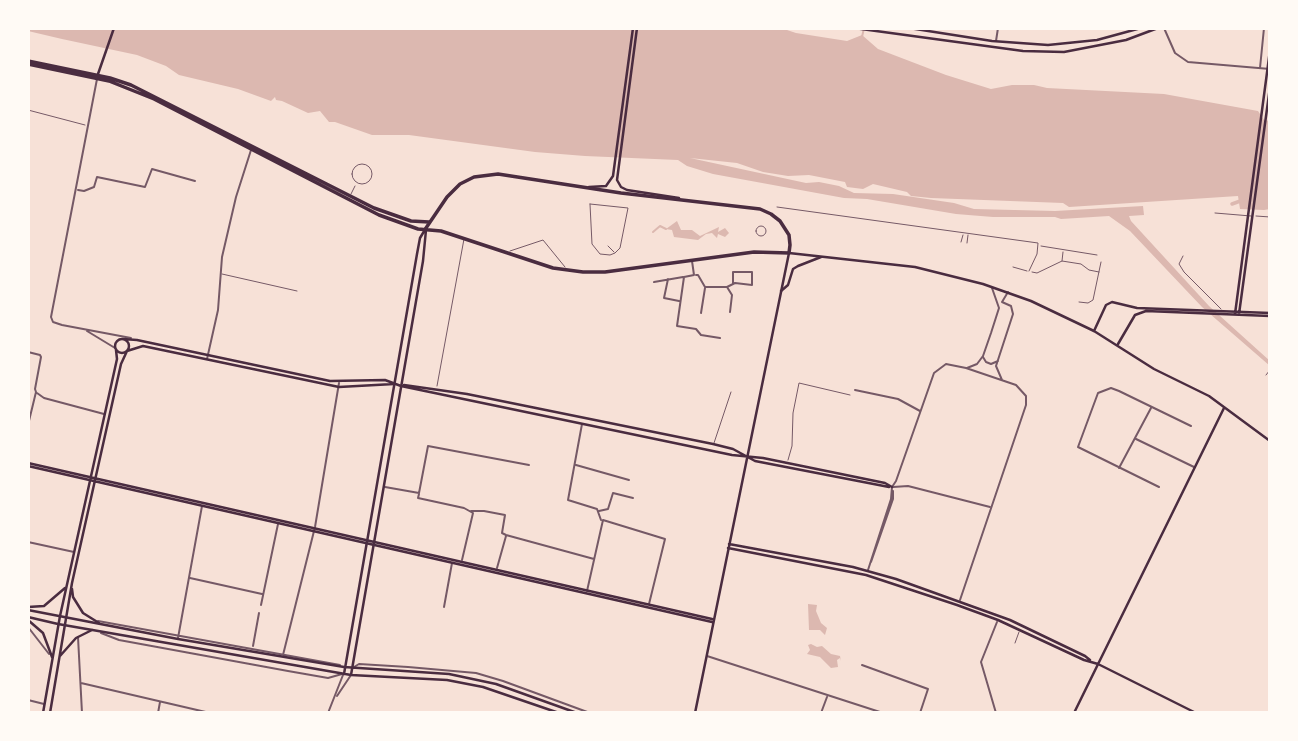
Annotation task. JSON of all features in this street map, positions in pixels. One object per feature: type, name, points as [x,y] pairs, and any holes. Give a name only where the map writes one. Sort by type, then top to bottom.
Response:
[{"type":"highway","points":[[28,62],[99,74],[391,215],[411,221],[431,222]]},
{"type":"highway","points":[[252,148],[379,215],[418,229],[426,228],[536,263],[574,272],[605,272],[754,252],[789,253],[790,240],[787,230],[771,214],[760,209],[498,174],[481,175],[466,180],[452,191],[426,228]]},
{"type":"main road","points":[[99,74],[114,28]]},
{"type":"main road","points":[[635,28],[616,172],[618,184],[627,190],[687,200]]},
{"type":"main road","points":[[856,28],[1023,51],[1064,52],[1126,40],[1158,28]]},
{"type":"main road","points":[[909,28],[996,41],[1071,44],[1142,28]]},
{"type":"main road","points":[[1237,313],[1270,50]]},
{"type":"main road","points":[[1240,285],[1270,87]]},
{"type":"main road","points":[[580,186],[606,186],[616,172]]},
{"type":"main road","points":[[344,674],[417,254],[420,238],[426,228]]},
{"type":"main road","points":[[351,675],[426,228]]},
{"type":"main road","points":[[695,713],[789,253],[915,267],[992,286],[1031,300],[1118,344],[1154,369],[1225,407],[1270,440]]},
{"type":"main road","points":[[781,291],[788,285],[793,270],[798,266],[825,257]]},
{"type":"main road","points":[[1094,331],[1110,302],[1136,308],[1270,314]]},
{"type":"main road","points":[[1118,344],[1138,313],[1203,311]]},
{"type":"main road","points":[[50,713],[75,552],[117,359],[116,342],[122,339],[137,340],[339,387],[394,384]]},
{"type":"main road","points":[[43,713],[58,624],[95,481],[121,364],[127,351],[128,343],[122,339]]},
{"type":"main road","points":[[115,349],[121,353],[143,346],[339,382],[385,380],[401,386],[747,457],[788,463],[885,483],[892,487]]},
{"type":"main road","points":[[401,386],[406,384],[437,388],[713,444],[733,449],[755,461],[892,487]]},
{"type":"main road","points":[[1074,713],[1225,407]]},
{"type":"main road","points":[[28,464],[278,521]]},
{"type":"main road","points":[[95,481],[374,542],[712,621]]},
{"type":"main road","points":[[374,542],[462,563]]},
{"type":"main road","points":[[728,546],[867,572],[998,620],[1084,660],[1090,660]]},
{"type":"main road","points":[[728,546],[867,572],[959,601],[1010,620],[1196,713]]},
{"type":"main road","points":[[28,608],[48,604],[70,583]]},
{"type":"main road","points":[[70,583],[75,602],[83,613],[105,626]]},
{"type":"main road","points":[[586,592],[649,604],[712,621]]},
{"type":"main road","points":[[28,608],[105,626],[344,667],[449,674],[496,684],[577,713]]},
{"type":"main road","points":[[28,619],[344,674],[447,680],[482,687],[558,713]]},
{"type":"main road","points":[[28,619],[43,633],[52,657]]},
{"type":"main road","points":[[59,659],[67,646],[78,636],[94,629]]},
{"type":"street","points":[[996,41],[998,28]]},
{"type":"street","points":[[1164,28],[1175,53],[1188,62],[1270,69]]},
{"type":"street","points":[[1260,68],[1264,28]]},
{"type":"street","points":[[99,74],[51,317],[53,322],[137,340]]},
{"type":"street","points":[[28,110],[88,125]]},
{"type":"street","points":[[207,357],[218,310],[220,265],[236,197],[252,148]]},
{"type":"street","points":[[359,165],[367,166],[372,172],[370,180],[364,184],[357,183],[352,177],[353,169],[359,165]]},
{"type":"street","points":[[76,189],[84,191],[94,187],[97,177],[145,187],[152,169],[195,181]]},
{"type":"street","points":[[350,196],[357,183]]},
{"type":"street","points":[[590,204],[628,208],[620,248],[615,253],[610,256],[600,254],[592,244],[590,204]]},
{"type":"street","points":[[777,207],[1038,243],[1039,246],[1097,255]]},
{"type":"street","points":[[1215,213],[1270,217]]},
{"type":"street","points":[[961,242],[963,233]]},
{"type":"street","points":[[967,243],[968,233]]},
{"type":"street","points":[[437,388],[464,239]]},
{"type":"street","points":[[510,251],[543,240],[567,268]]},
{"type":"street","points":[[596,250],[600,245]]},
{"type":"street","points":[[608,246],[615,253]]},
{"type":"street","points":[[1029,271],[1039,246]]},
{"type":"street","points":[[1062,261],[1064,250]]},
{"type":"street","points":[[1183,256],[1179,264],[1184,272],[1213,303],[1228,312]]},
{"type":"street","points":[[692,260],[694,275]]},
{"type":"street","points":[[1013,267],[1037,273],[1062,261],[1069,261],[1099,272]]},
{"type":"street","points":[[1079,302],[1088,303],[1093,300],[1101,262]]},
{"type":"street","points":[[705,286],[752,285],[752,272],[733,271],[733,284]]},
{"type":"street","points":[[220,274],[297,290]]},
{"type":"street","points":[[654,282],[698,275],[705,286],[701,313]]},
{"type":"street","points":[[684,277],[677,326],[696,329],[701,335],[720,338]]},
{"type":"street","points":[[668,279],[664,299],[680,301]]},
{"type":"street","points":[[966,368],[974,367],[983,356],[999,308],[992,286]]},
{"type":"street","points":[[727,287],[732,295],[730,312]]},
{"type":"street","points":[[1002,381],[997,370],[998,361],[1013,314],[1011,306],[1002,302],[1008,292]]},
{"type":"street","points":[[86,330],[115,349]]},
{"type":"street","points":[[111,334],[122,339]]},
{"type":"street","points":[[28,352],[40,355],[41,358],[28,425]]},
{"type":"street","points":[[983,356],[988,363],[998,361]]},
{"type":"street","points":[[867,572],[891,499],[892,487],[937,369],[946,364],[966,368],[1022,390],[1026,396],[1026,405],[959,601]]},
{"type":"street","points":[[283,656],[315,529],[339,382]]},
{"type":"street","points":[[788,463],[799,383],[850,395]]},
{"type":"street","points":[[1159,487],[1078,447],[1098,393],[1111,388],[1191,426]]},
{"type":"street","points":[[855,390],[898,399],[920,411]]},
{"type":"street","points":[[713,444],[731,392]]},
{"type":"street","points":[[36,393],[44,398],[104,414]]},
{"type":"street","points":[[1119,468],[1151,407]]},
{"type":"street","points":[[583,423],[568,500],[598,511],[608,509],[613,493],[633,498]]},
{"type":"street","points":[[1136,439],[1195,468]]},
{"type":"street","points":[[529,466],[428,446],[418,498],[471,511],[505,515],[502,533],[506,535],[594,559]]},
{"type":"street","points":[[575,464],[629,480]]},
{"type":"street","points":[[892,487],[908,486],[991,507]]},
{"type":"street","points":[[384,487],[419,493]]},
{"type":"street","points":[[92,620],[179,637],[202,505]]},
{"type":"street","points":[[462,563],[473,513],[471,511]]},
{"type":"street","points":[[598,511],[603,520],[665,539],[649,604]]},
{"type":"street","points":[[586,592],[603,520]]},
{"type":"street","points":[[261,606],[278,521]]},
{"type":"street","points":[[497,571],[506,535]]},
{"type":"street","points":[[28,542],[75,552]]},
{"type":"street","points":[[444,607],[452,562]]},
{"type":"street","points":[[809,568],[810,563]]},
{"type":"street","points":[[190,578],[263,594]]},
{"type":"street","points":[[252,650],[259,613]]},
{"type":"street","points":[[996,713],[981,662],[998,620]]},
{"type":"street","points":[[28,627],[52,657]]},
{"type":"street","points":[[94,629],[119,640],[288,671],[328,678],[344,674]]},
{"type":"street","points":[[1015,643],[1020,630]]},
{"type":"street","points":[[78,636],[82,713]]},
{"type":"street","points":[[706,655],[883,713]]},
{"type":"street","points":[[353,668],[359,664],[476,673],[590,713]]},
{"type":"street","points":[[862,666],[929,689],[920,713]]},
{"type":"street","points":[[328,713],[344,674]]},
{"type":"street","points":[[334,700],[351,675]]},
{"type":"street","points":[[81,683],[210,713]]},
{"type":"street","points":[[821,713],[827,696]]},
{"type":"street","points":[[28,700],[44,704]]},
{"type":"street","points":[[158,713],[161,701]]},
{"type":"shaded area","points":[[28,28],[781,28],[847,41],[862,35],[878,49],[991,89],[1034,85],[1164,94],[1258,111],[1264,120],[1270,121],[1270,209],[1264,210],[1240,209],[1238,196],[1069,207],[1063,203],[931,198],[911,196],[907,192],[873,184],[863,189],[847,187],[845,182],[809,175],[788,176],[763,172],[737,163],[690,158],[806,183],[819,182],[839,186],[854,193],[893,194],[954,203],[974,209],[1055,211],[1143,206],[1144,215],[1129,216],[1131,221],[1209,306],[1270,361],[1270,366],[1202,307],[1130,231],[1109,216],[1061,219],[956,214],[867,199],[844,198],[713,174],[687,166],[678,160],[535,152],[409,135],[372,135],[329,122],[320,111],[308,113],[276,100],[275,97],[271,101],[238,89],[179,75],[166,66],[137,55],[28,31]]},
{"type":"shaded area","points":[[677,221],[681,230],[692,230],[700,236],[719,227],[718,232],[725,228],[729,233],[725,237],[718,234],[717,238],[712,233],[706,234],[698,240],[674,237],[672,230],[666,229]]},
{"type":"shaded area","points":[[808,604],[817,605],[816,611],[821,623],[827,628],[825,635],[820,630],[809,630]]},
{"type":"shaded area","points":[[808,645],[822,646],[831,654],[840,656],[841,661],[840,658],[837,660],[838,667],[831,668],[820,657],[807,654],[810,650]]},
{"type":"waterway","points":[[862,37],[864,28]]},
{"type":"waterway","points":[[1232,204],[1243,200]]},
{"type":"waterway","points":[[653,232],[660,226],[666,229]]}]
